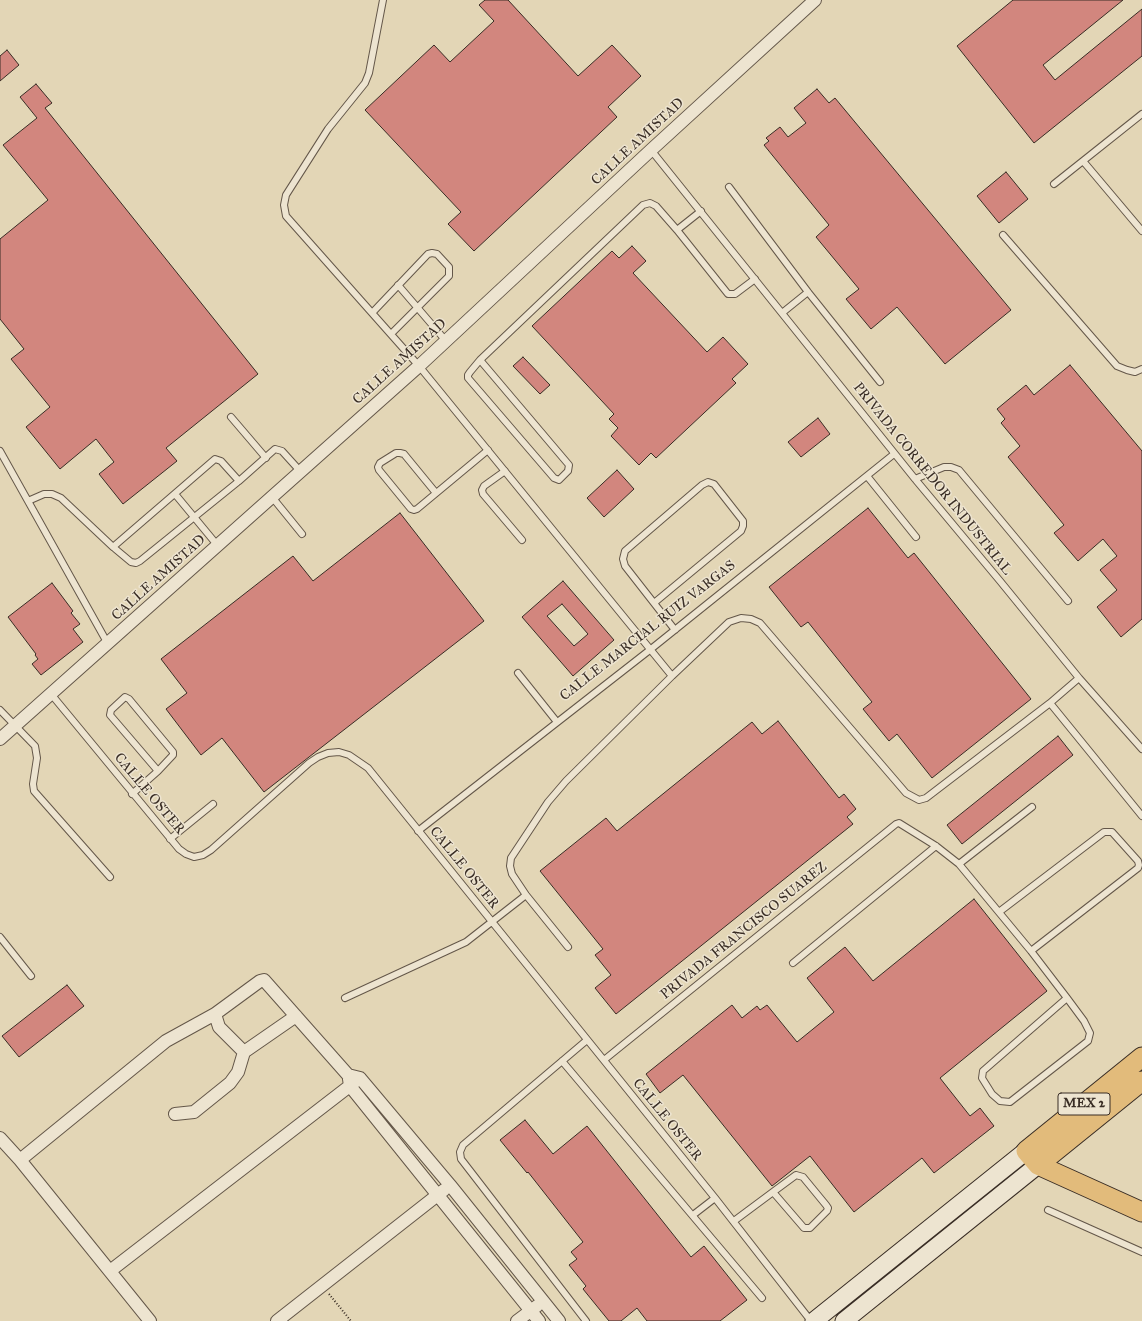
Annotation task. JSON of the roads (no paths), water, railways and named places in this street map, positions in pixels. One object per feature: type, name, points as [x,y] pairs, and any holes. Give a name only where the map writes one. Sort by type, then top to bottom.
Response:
[{"type":"main road","name":"MEX 2","points":[[844,1321],[1032,1158],[1142,1057]]},
{"type":"main road","name":"MEX 2","points":[[813,1321],[1032,1158],[1142,1081]]},
{"type":"main road","points":[[1032,1158],[1142,1212]]},
{"type":"street","name":"CALLE AMISTAD","points":[[0,739],[419,366],[815,0]]},
{"type":"street","points":[[20,1160],[166,1041],[215,1014],[260,981],[264,980],[450,1186],[559,1321]]},
{"type":"street","points":[[215,1014],[219,1027],[244,1052]]},
{"type":"street","points":[[175,1114],[194,1112],[230,1083],[238,1072],[244,1052],[296,1016]]},
{"type":"street","points":[[353,1080],[438,1195],[539,1321]]},
{"type":"street","points":[[110,1271],[353,1080]]},
{"type":"street","points":[[0,1138],[20,1160],[150,1321]]},
{"type":"street","points":[[277,1321],[450,1186]]},
{"type":"street","points":[[517,1321],[543,1301]]},
{"type":"lane","points":[[383,0],[369,73],[365,83],[328,130],[286,195],[284,205],[286,216],[419,366],[672,676]]},
{"type":"lane","points":[[1054,184],[1142,114]]},
{"type":"lane","name":"PRIVADA CORREDOR INDUSTRIAL","points":[[651,150],[894,454],[1079,678],[1142,749]]},
{"type":"lane","points":[[1083,161],[1142,231]]},
{"type":"lane","points":[[729,187],[808,292],[880,382]]},
{"type":"lane","points":[[480,360],[569,465],[568,471],[559,480],[554,478],[468,378],[470,372],[480,360],[644,205],[650,204],[656,206],[728,294],[735,294],[755,279]]},
{"type":"lane","points":[[677,230],[701,211]]},
{"type":"lane","points":[[1003,235],[1117,366],[1135,372],[1142,369]]},
{"type":"lane","points":[[372,313],[428,254],[437,254],[449,266],[448,276],[391,334]]},
{"type":"lane","points":[[398,285],[446,341]]},
{"type":"lane","points":[[782,313],[808,292]]},
{"type":"lane","points":[[231,417],[266,458]]},
{"type":"lane","points":[[28,501],[44,494],[52,494],[61,498],[127,560],[136,563],[239,481],[275,449],[282,451],[301,472]]},
{"type":"lane","points":[[436,493],[404,454],[396,453],[380,463],[378,467],[411,509],[417,509],[488,450]]},
{"type":"lane","points":[[0,451],[108,644]]},
{"type":"lane","name":"CALLE MARCIAL RUIZ VARGAS","points":[[418,831],[675,630],[894,454]]},
{"type":"lane","points":[[113,547],[215,459],[221,461],[239,481]]},
{"type":"lane","points":[[915,479],[944,467],[951,467],[959,470],[1068,601]]},
{"type":"lane","points":[[505,471],[484,486],[482,490],[483,494],[522,540]]},
{"type":"lane","points":[[867,476],[916,537]]},
{"type":"lane","points":[[654,603],[741,531],[743,521],[714,484],[708,482],[702,485],[625,551],[623,559],[625,566],[675,630]]},
{"type":"lane","points":[[175,494],[218,546]]},
{"type":"lane","points":[[272,497],[302,534]]},
{"type":"lane","points":[[568,947],[526,895],[512,874],[510,866],[511,858],[557,791],[672,676],[729,622],[741,618],[751,619],[760,623],[906,793],[919,800],[926,798],[1050,704],[1079,678]]},
{"type":"lane","points":[[518,673],[557,722]]},
{"type":"lane","name":"CALLE OSTER","points":[[51,694],[170,839],[179,849],[194,857],[203,855],[210,850],[309,763],[318,757],[328,753],[339,752],[349,755],[368,768],[813,1321]]},
{"type":"lane","points":[[132,794],[158,771],[172,758],[173,752],[129,699],[125,697],[111,710],[110,715],[158,771]]},
{"type":"lane","points":[[1050,704],[1142,816]]},
{"type":"lane","points":[[0,710],[34,746],[37,752],[32,784],[34,791],[110,877]]},
{"type":"lane","points":[[170,839],[213,804]]},
{"type":"lane","points":[[958,864],[1032,807]]},
{"type":"lane","name":"PRIVADA FRANCISCO SUAREZ","points":[[604,1060],[896,824],[899,823],[936,846]]},
{"type":"lane","points":[[999,912],[1104,832],[1112,832],[1138,861],[1138,868],[1031,951]]},
{"type":"lane","points":[[793,963],[936,846],[958,864],[999,912],[1067,998],[1084,1021],[1090,1033],[1088,1041],[1010,1102],[1000,1101],[992,1094],[982,1078],[983,1071],[1067,998]]},
{"type":"lane","points":[[345,998],[466,942],[493,923],[526,895]]},
{"type":"lane","points":[[0,937],[31,976]]},
{"type":"lane","points":[[586,1321],[462,1159],[460,1152],[463,1145],[587,1040]]},
{"type":"lane","points":[[562,1061],[762,1298]]},
{"type":"lane","points":[[734,1221],[773,1192],[796,1175],[803,1177],[826,1205],[827,1212],[810,1228],[804,1228],[773,1192]]},
{"type":"lane","points":[[693,1215],[715,1198]]},
{"type":"lane","points":[[1048,1210],[1142,1252]]}]
